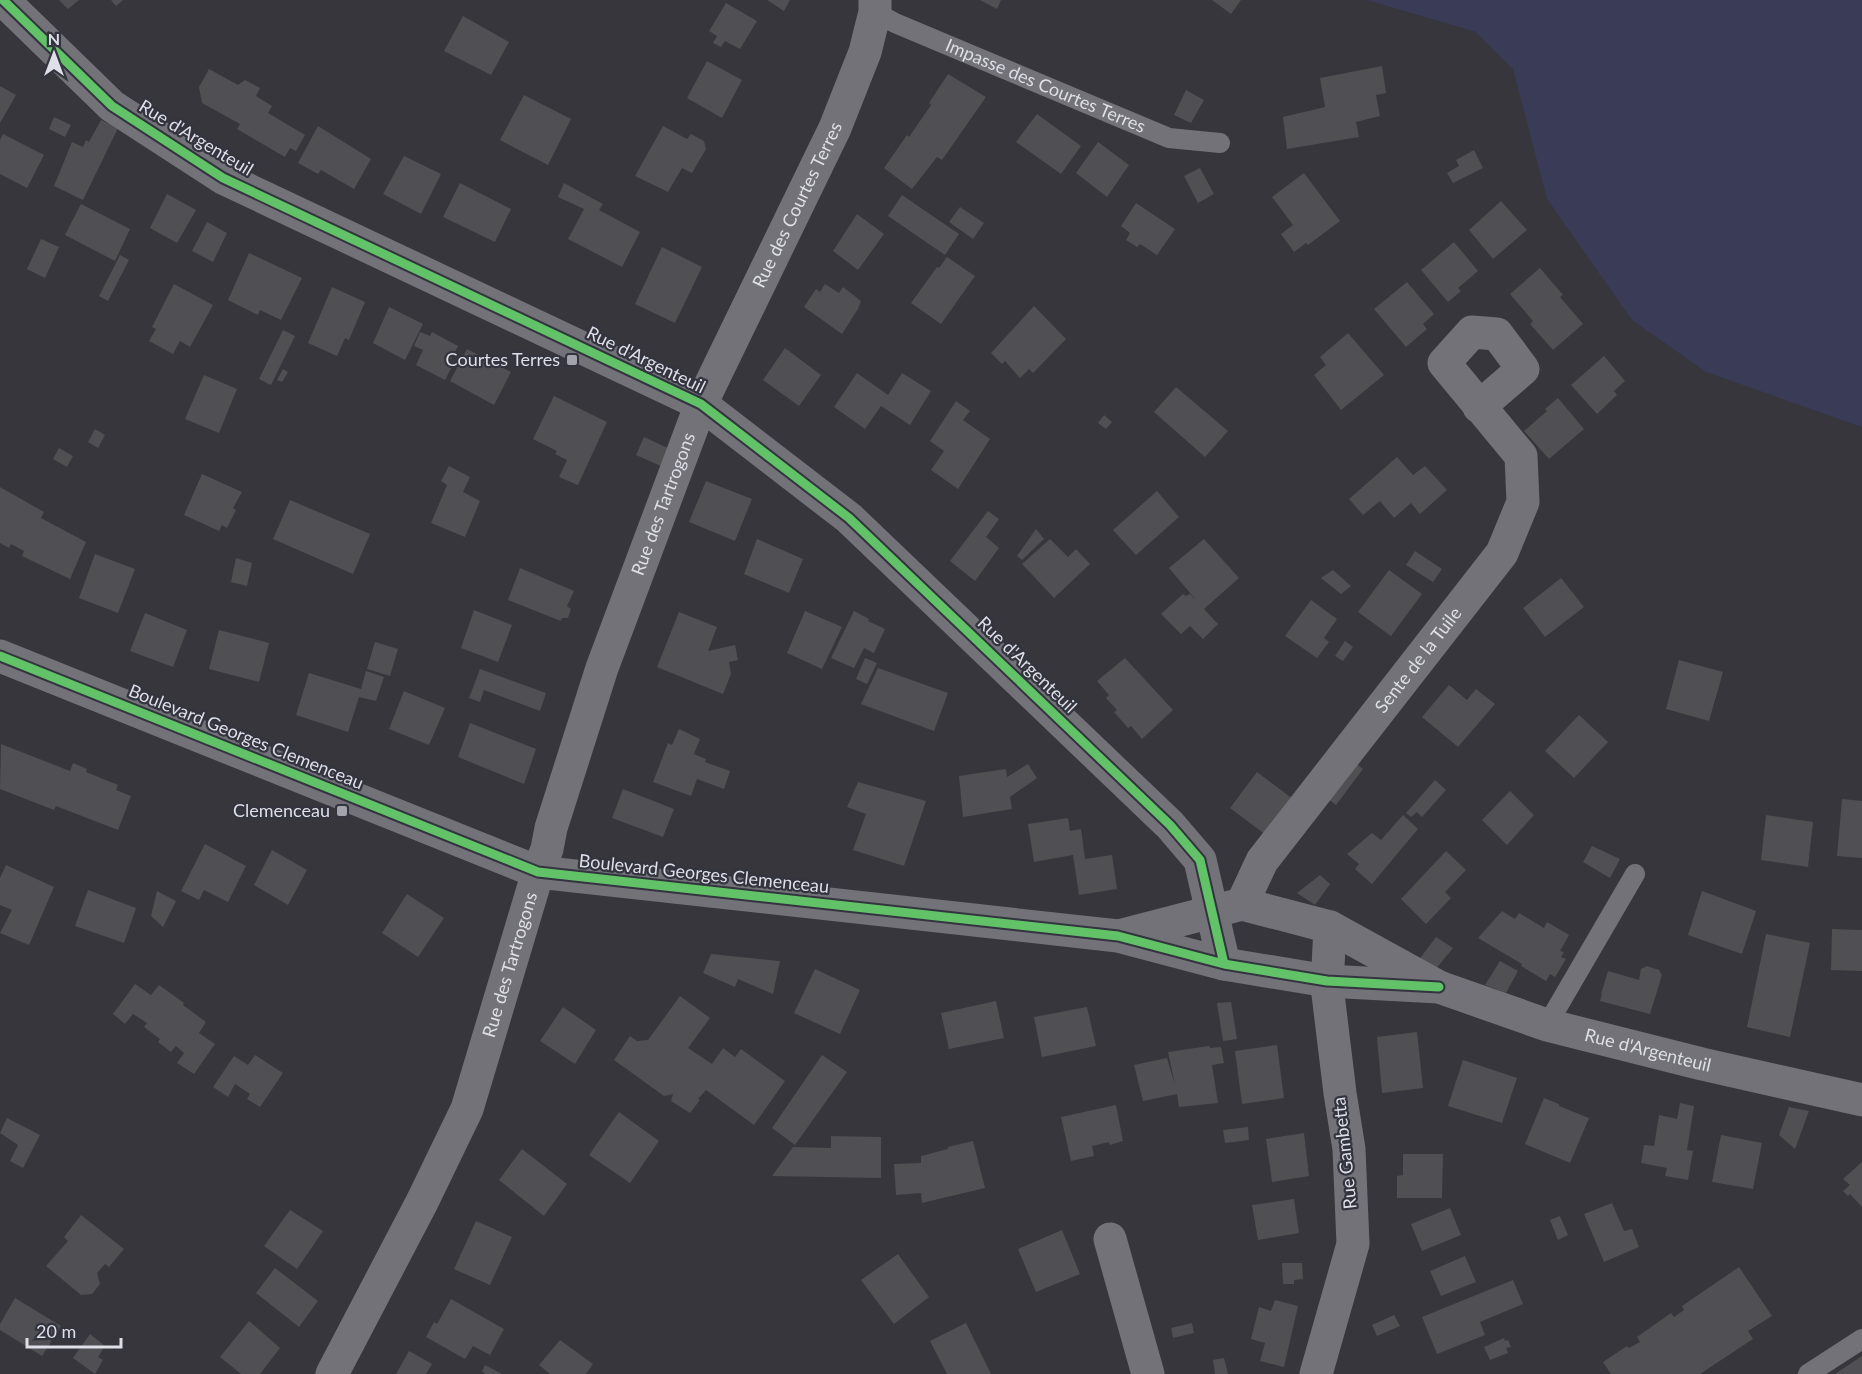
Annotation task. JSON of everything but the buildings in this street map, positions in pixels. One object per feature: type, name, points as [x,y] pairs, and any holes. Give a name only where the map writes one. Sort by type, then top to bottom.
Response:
[{"type":"street","name":"Rue d'Argenteuil","points":[[3,0],[112,106],[224,178],[701,404],[849,518],[1170,825],[1200,860],[1227,908],[1224,964]]},
{"type":"street","name":"Rue des Courtes Terres","points":[[701,404],[835,128],[865,52],[875,6]]},
{"type":"street","name":"Rue des Tartrogons","points":[[332,1374],[422,1202],[467,1109],[551,828],[602,668],[701,404]]},
{"type":"street","name":"Sente de la Tuile","points":[[1227,908],[1502,553],[1523,502],[1521,456],[1479,407]]},
{"type":"street","name":"Boulevard Georges Clemenceau","points":[[0,656],[543,860],[1118,936],[1224,964],[1327,981],[1439,987]]},
{"type":"street","name":"Boulevard Georges Clemenceau","points":[[1118,936],[1227,908],[1330,927],[1439,987]]},
{"type":"street","name":"Rue Gambetta","points":[[1316,1374],[1353,1244],[1348,1149],[1327,981],[1330,927]]},
{"type":"street","name":"Rue d'Argenteuil","points":[[1439,987],[1547,1025],[1702,1064],[1862,1100]]},
{"type":"street","points":[[1110,1239],[1148,1374]]},
{"type":"lane","name":"Impasse des Courtes Terres","points":[[875,6],[895,23],[1169,138],[1220,144]]},
{"type":"lane","points":[[1547,1025],[1635,874]]},
{"type":"lane","points":[[1808,1374],[1862,1339]]},
{"type":"shaded area","points":[[1367,0],[1862,0],[1862,427],[1706,372],[1632,320],[1547,199],[1513,69],[1476,32]]},
{"type":"cycle path","points":[[3,0],[112,106],[223,178],[701,404],[849,518],[1170,825],[1200,860],[1224,964]]},
{"type":"cycle path","points":[[0,656],[538,872],[1118,936],[1224,964],[1327,981],[1439,987]]},
{"type":"place","name":"Courtes Terres","points":[[572,360]]},
{"type":"place","name":"Clemenceau","points":[[342,811]]}]
